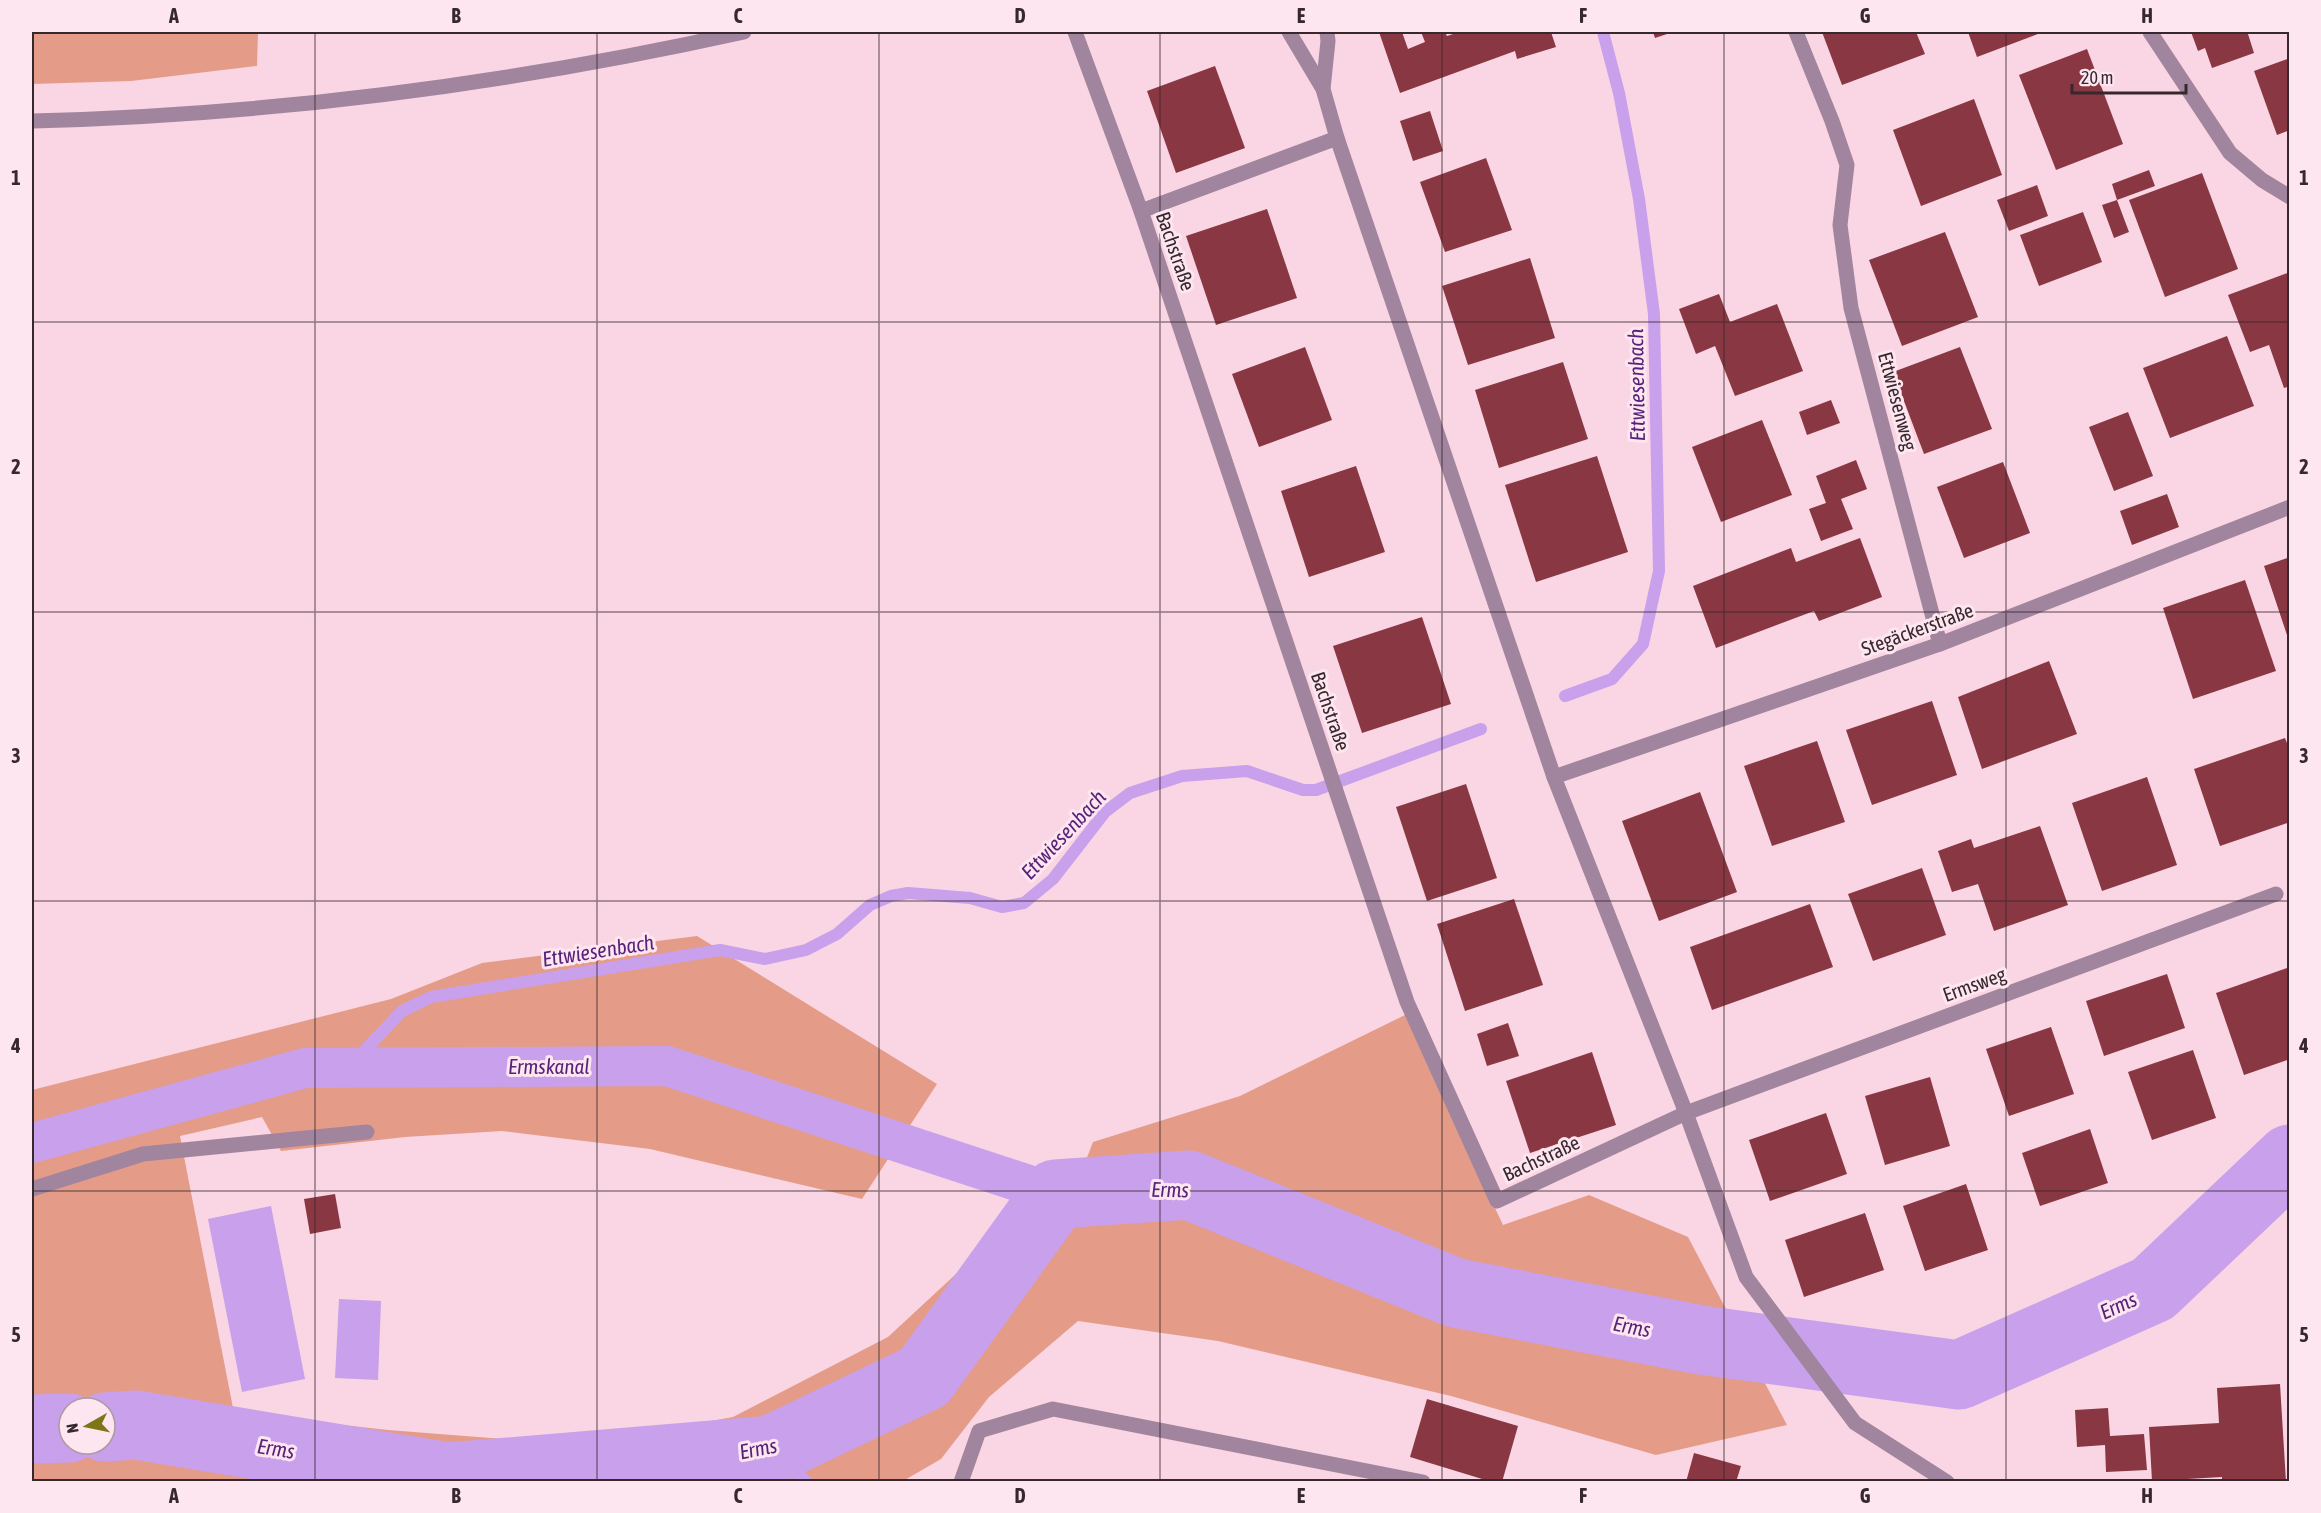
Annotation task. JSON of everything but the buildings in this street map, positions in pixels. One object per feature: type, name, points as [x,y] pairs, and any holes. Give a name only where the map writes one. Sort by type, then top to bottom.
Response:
[{"type":"street","points":[[32,121],[172,116],[348,100],[542,71],[744,32]]},
{"type":"street","name":"Bachstraße","points":[[1075,32],[1140,211],[1407,1002],[1497,1201],[1686,1113]]},
{"type":"street","points":[[1288,32],[1323,89],[1337,138],[1554,777],[1686,1113],[1746,1278],[1855,1423],[1947,1482]]},
{"type":"street","points":[[1323,89],[1327,32]]},
{"type":"street","name":"Ettwiesenweg","points":[[1796,32],[1832,122],[1846,165],[1840,225],[1851,308],[1940,644]]},
{"type":"street","points":[[2151,32],[2230,153],[2262,180],[2289,197]]},
{"type":"street","points":[[1140,211],[1337,138]]},
{"type":"street","name":"Stegäckerstraße","points":[[1554,777],[1940,644],[2289,507]]},
{"type":"street","name":"Ermsweg","points":[[1686,1113],[2276,894]]},
{"type":"street","points":[[32,1189],[143,1154],[367,1132]]},
{"type":"street","points":[[961,1482],[980,1431],[1053,1409],[1423,1482]]},
{"type":"shaded area","points":[[32,32],[258,32],[257,66],[131,81],[32,84]]},
{"type":"shaded area","points":[[697,936],[937,1084],[862,1199],[650,1149],[502,1131],[405,1137],[281,1151],[262,1117],[180,1136],[234,1413],[388,1430],[583,1445],[733,1417],[888,1337],[984,1248],[1051,1250],[1093,1142],[1240,1096],[1405,1015],[1503,1225],[1589,1195],[1688,1237],[1787,1425],[1656,1455],[1451,1396],[1218,1341],[1078,1321],[989,1397],[941,1459],[903,1481],[32,1482],[32,1090],[391,999],[482,963]]},
{"type":"shaded area","points":[[271,1206],[305,1379],[242,1392],[208,1219]]},
{"type":"shaded area","points":[[339,1299],[381,1301],[378,1380],[335,1378]]},
{"type":"waterway","name":"Ettwiesenbach","points":[[1565,696],[1612,679],[1643,644],[1659,571],[1654,314],[1639,199],[1619,93],[1603,32]]},
{"type":"waterway","name":"Ettwiesenbach","points":[[348,1068],[402,1011],[431,997],[720,950],[765,959],[806,950],[837,934],[870,905],[891,896],[908,893],[970,898],[1002,907],[1024,903],[1053,879],[1105,812],[1130,793],[1182,776],[1247,771],[1303,790],[1316,790],[1481,729]]},
{"type":"waterway","name":"Ermskanal","points":[[32,1143],[305,1068],[667,1066],[1056,1194]]},
{"type":"waterway","name":"Erms","points":[[117,1426],[136,1425],[449,1477],[771,1450],[924,1377],[1056,1194],[1189,1185],[1456,1293],[1701,1340],[1959,1375],[2153,1289],[2290,1159]]},
{"type":"waterway","name":"Erms","points":[[32,1429],[57,1428]]},
{"type":"waterway","points":[[771,1450],[807,1482]]}]
